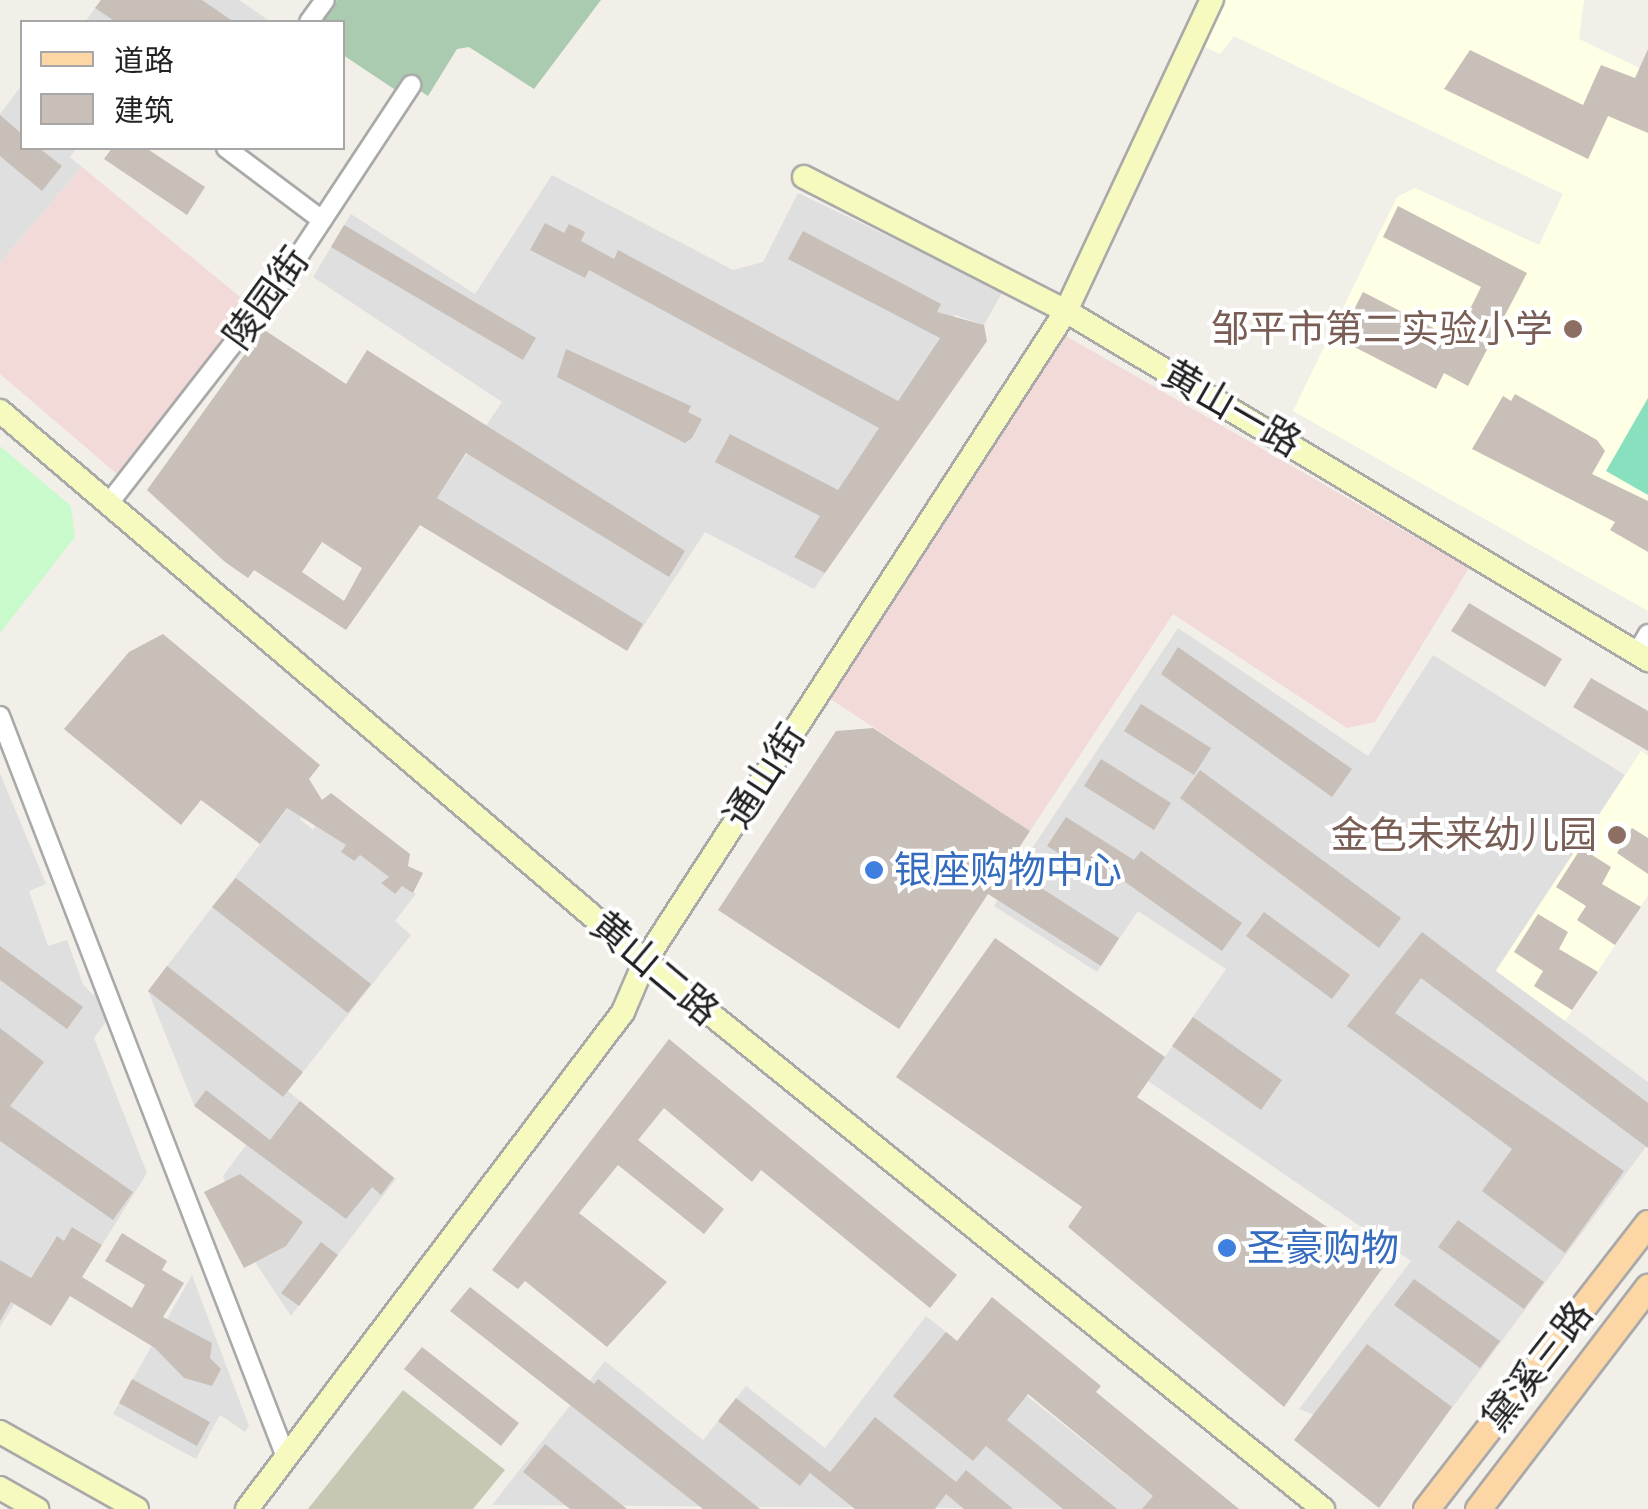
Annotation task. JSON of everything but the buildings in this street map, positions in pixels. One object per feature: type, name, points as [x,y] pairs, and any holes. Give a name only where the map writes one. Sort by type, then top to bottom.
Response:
[{"type":"main road","name":"黛溪三路","points":[[1426,1509],[1648,1223]]},
{"type":"main road","name":"黛溪三路","points":[[1478,1509],[1648,1287]]},
{"type":"street","name":"通山街","points":[[248,1509],[623,1012],[645,961],[1066,311],[1212,0]]},
{"type":"street","name":"陵园街","points":[[109,503],[322,220],[410,85]]},
{"type":"street","points":[[229,150],[322,220]]},
{"type":"street","name":"黄山一路","points":[[804,177],[1066,311],[1644,649]]},
{"type":"street","name":"黄山二路","points":[[0,411],[645,961],[1323,1509]]},
{"type":"street","points":[[0,716],[286,1457]]},
{"type":"street","points":[[0,1432],[137,1509]]},
{"type":"street","points":[[0,1488],[36,1509]]},
{"type":"shaded area","points":[[101,0],[239,0],[268,20],[86,20]]},
{"type":"shaded area","points":[[337,0],[601,0],[534,89],[469,47],[457,49],[428,96],[404,80],[397,91],[345,56],[345,20],[322,20]]},
{"type":"shaded area","name":"邹平市第二实验小学","points":[[1225,0],[1584,0],[1579,39],[1648,72],[1648,611],[1293,411],[1397,197],[1415,188],[1539,245],[1563,194],[1234,36],[1220,54],[1203,46]]},
{"type":"shaded area","points":[[20,88],[20,150],[75,150],[70,157],[82,167],[0,263],[0,114]]},
{"type":"shaded area","points":[[82,167],[251,306],[118,475],[0,374],[0,263]]},
{"type":"shaded area","points":[[552,175],[733,270],[763,262],[798,193],[1003,291],[984,325],[955,315],[794,556],[825,573],[814,589],[705,532],[627,651],[437,498],[502,402],[313,277],[351,214],[475,294]]},
{"type":"shaded area","points":[[1066,336],[1469,568],[1375,722],[1347,728],[1173,614],[1030,831],[826,696],[1054,343]]},
{"type":"shaded area","points":[[1178,628],[1368,756],[1433,655],[1625,775],[1496,970],[1648,1082],[1648,1144],[1417,1455],[1299,1409],[1411,1261],[1148,1081],[1226,969],[1138,911],[1097,972],[994,906]]},
{"type":"shaded area","name":"金色未来幼儿园","points":[[1641,751],[1648,756],[1648,895],[1565,1021],[1496,971]]},
{"type":"shaded area","points":[[0,773],[46,884],[29,891],[48,946],[67,940],[83,984],[93,995],[99,988],[110,1016],[94,1038],[147,1173],[102,1245],[73,1227],[64,1241],[56,1237],[0,1327]]},
{"type":"shaded area","points":[[296,797],[306,810],[300,819],[313,830],[317,823],[346,845],[342,852],[353,861],[360,855],[389,877],[382,884],[394,893],[402,886],[416,894],[395,921],[411,935],[288,1091],[396,1179],[291,1316],[255,1262],[223,1176],[246,1145],[194,1105],[148,991]]},
{"type":"shaded area","points":[[192,1275],[249,1426],[245,1432],[220,1415],[196,1459],[113,1414]]},
{"type":"shaded area","points":[[926,1316],[1153,1496],[1148,1509],[492,1505],[605,1361],[703,1440],[746,1386],[825,1448]]},
{"type":"shaded area","points":[[403,1390],[505,1470],[473,1509],[308,1509]]},
{"type":"green space","points":[[1648,398],[1648,495],[1606,471]]},
{"type":"green space","points":[[0,446],[71,506],[75,537],[0,633]]},
{"type":"place","name":"邹平市第二实验小学","points":[[1573,329]]},
{"type":"place","name":"金色未来幼儿园","points":[[1617,835]]},
{"type":"place","name":"银座购物中心","points":[[874,870]]},
{"type":"place","name":"圣豪购物","points":[[1227,1248]]}]
